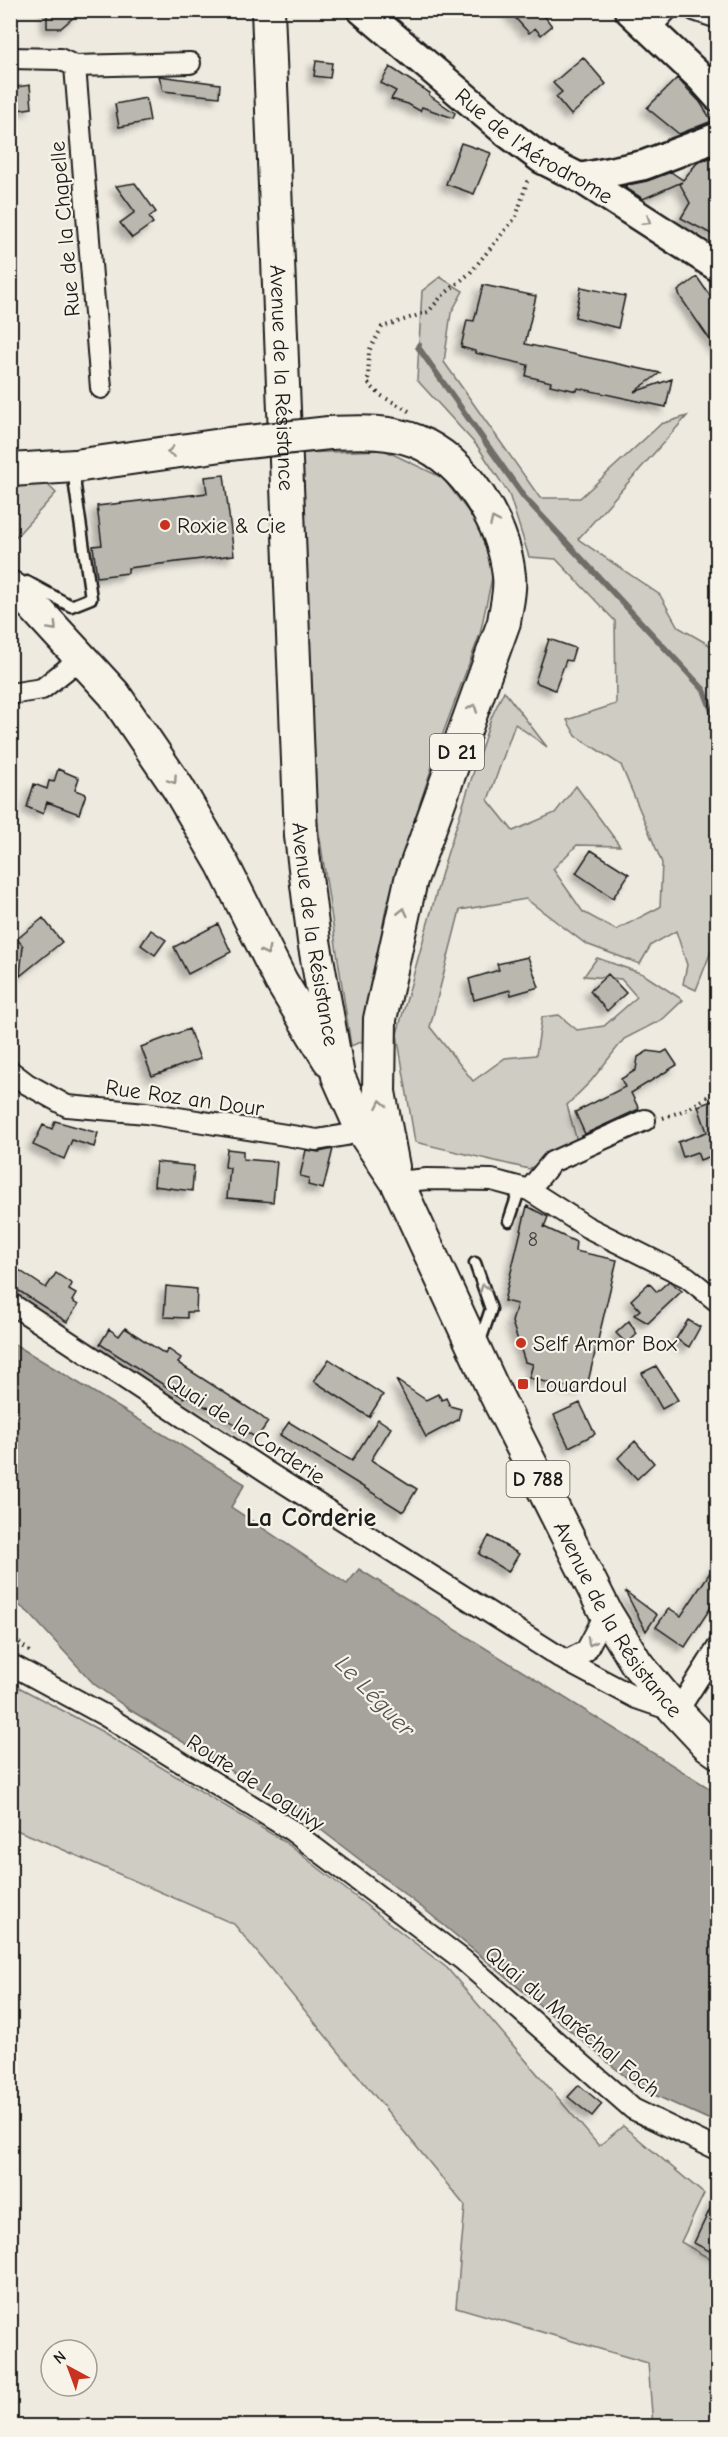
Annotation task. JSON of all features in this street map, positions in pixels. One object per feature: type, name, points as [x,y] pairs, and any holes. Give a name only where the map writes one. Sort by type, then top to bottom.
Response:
[{"type":"main road","name":"Avenue de la Résistance","points":[[268,10],[302,836],[314,941],[338,1076],[362,1130],[397,1182],[476,1353],[606,1613],[637,1664],[706,1744],[717,1752]]},
{"type":"main road","name":"D 21","points":[[75,466],[229,444],[374,432],[416,441],[452,462],[492,515],[504,543],[510,579],[504,622],[411,880],[380,1019],[378,1092],[397,1182]]},
{"type":"main road","points":[[10,470],[75,466]]},
{"type":"main road","points":[[16,583],[25,597],[114,694],[178,788],[223,865],[281,981],[338,1076]]},
{"type":"street","name":"Rue de l'Aérodrome","points":[[362,10],[506,132],[549,163],[580,178],[717,267]]},
{"type":"street","points":[[693,10],[717,18]]},
{"type":"street","points":[[649,16],[717,98]]},
{"type":"street","points":[[10,58],[60,59],[75,66],[190,63]]},
{"type":"street","name":"Rue de la Chapelle","points":[[75,66],[101,388]]},
{"type":"street","points":[[580,178],[644,165],[717,137]]},
{"type":"street","points":[[10,694],[42,689],[81,658]]},
{"type":"street","name":"Rue Roz an Dour","points":[[10,1071],[27,1084],[67,1106],[146,1113],[317,1140],[362,1130]]},
{"type":"street","points":[[524,1189],[552,1162],[645,1120]]},
{"type":"street","points":[[397,1182],[427,1179],[492,1180],[524,1189],[587,1227],[687,1277],[717,1302]]},
{"type":"street","name":"Quai de la Corderie","points":[[10,1303],[267,1472],[566,1661],[636,1698],[678,1712]]},
{"type":"street","points":[[566,1661],[586,1651],[606,1613]]},
{"type":"street","points":[[678,1712],[717,1647]]},
{"type":"street","name":"Route de Loguivy","points":[[10,1664],[106,1716],[291,1830],[463,1960]]},
{"type":"street","name":"Quai du Maréchal Foch","points":[[463,1960],[633,2109],[717,2150]]},
{"type":"lane","points":[[16,583],[71,606],[91,598],[75,486],[75,466]]},
{"type":"lane","points":[[509,1221],[524,1189]]},
{"type":"lane","points":[[475,1263],[491,1309],[476,1353]]},
{"type":"path","points":[[413,413],[380,395],[368,383],[369,351],[382,327],[428,312],[442,296],[470,273],[516,217],[528,182],[549,163]]},
{"type":"path","points":[[645,1120],[668,1118],[688,1109],[717,1090]]},
{"type":"shaded area","points":[[440,277],[463,291],[451,313],[444,362],[540,498],[580,498],[661,424],[687,416],[578,539],[660,595],[678,627],[713,647],[717,659],[717,936],[696,990],[683,984],[687,965],[676,931],[651,945],[640,964],[586,944],[526,899],[460,910],[430,1027],[473,1081],[505,1058],[536,1055],[542,1017],[559,1015],[577,1030],[604,1026],[637,997],[621,979],[584,976],[597,958],[643,974],[683,1000],[663,1019],[624,1039],[591,1081],[567,1105],[577,1141],[529,1169],[415,1142],[397,1034],[446,858],[491,718],[504,691],[547,747],[515,724],[488,800],[513,831],[555,813],[576,786],[620,846],[577,845],[553,869],[583,912],[616,930],[660,907],[662,863],[621,765],[576,736],[567,720],[616,704],[615,621],[556,559],[529,557],[509,494],[478,447],[417,380],[422,291]]},
{"type":"shaded area","points":[[384,450],[443,478],[482,530],[493,573],[480,634],[442,736],[386,908],[363,1041],[351,1046],[316,812],[302,453]]},
{"type":"shaded area","points":[[36,479],[48,485],[56,493],[11,542],[11,480]]},
{"type":"shaded area","points":[[11,1683],[101,1731],[285,1842],[447,1968],[599,2146],[623,2126],[704,2194],[681,2242],[717,2263],[717,2426],[653,2426],[648,2363],[456,2307],[465,2206],[234,1924],[11,1828]]},
{"type":"water","name":"Le Léguer","points":[[11,1342],[245,1484],[231,1507],[347,1584],[359,1569],[717,1793],[717,2123],[639,2088],[429,1913],[294,1809],[130,1710],[94,1684],[29,1613],[11,1599]]},
{"type":"building","points":[[47,10],[82,10],[61,28],[47,28]]},
{"type":"building","points":[[508,10],[540,10],[552,26],[541,35],[535,28],[529,33]]},
{"type":"building","points":[[583,57],[606,84],[571,115],[556,97],[562,92],[553,83]]},
{"type":"building","points":[[316,61],[332,63],[330,78],[314,76]]},
{"type":"building","points":[[390,67],[430,93],[429,95],[455,113],[453,118],[422,107],[420,111],[408,104],[391,99],[396,91],[381,83]]},
{"type":"building","points":[[159,76],[220,84],[219,97],[163,91]]},
{"type":"building","points":[[677,78],[700,102],[712,121],[679,134],[647,108]]},
{"type":"building","points":[[30,85],[32,108],[10,111],[10,88]]},
{"type":"building","points":[[146,98],[150,121],[119,127],[115,104]]},
{"type":"building","points":[[461,143],[491,153],[474,194],[446,184]]},
{"type":"building","points":[[717,155],[717,237],[681,218],[690,203],[680,184],[682,182],[643,199],[623,186],[647,181],[671,172],[683,180],[697,163]]},
{"type":"building","points":[[135,183],[156,212],[149,217],[153,223],[132,238],[120,223],[135,212],[116,186]]},
{"type":"building","points":[[697,277],[717,306],[717,350],[678,291]]},
{"type":"building","points":[[483,285],[536,296],[525,344],[660,373],[634,392],[672,379],[666,407],[578,388],[577,391],[550,385],[551,382],[526,376],[528,365],[475,353],[475,351],[461,347],[467,320],[474,321]]},
{"type":"building","points":[[581,287],[625,296],[618,328],[575,317]]},
{"type":"building","name":"Roxie & Cie","points":[[224,475],[234,555],[128,568],[128,573],[97,577],[93,546],[102,545],[97,506],[207,493],[205,477]]},
{"type":"building","points":[[549,639],[575,648],[571,661],[566,660],[555,690],[535,682]]},
{"type":"building","points":[[58,769],[79,778],[75,790],[86,794],[79,814],[47,802],[43,814],[27,807],[34,784],[47,789],[49,781],[54,782]]},
{"type":"building","points":[[591,850],[629,874],[613,898],[576,873]]},
{"type":"building","points":[[43,918],[62,942],[20,976],[23,946],[17,939]]},
{"type":"building","points":[[218,924],[231,952],[188,974],[174,947]]},
{"type":"building","points":[[151,930],[166,940],[155,955],[141,945]]},
{"type":"building","points":[[528,957],[539,987],[511,995],[510,990],[474,1000],[469,979],[499,970],[497,964]]},
{"type":"building","points":[[608,974],[626,993],[607,1011],[590,991]]},
{"type":"building","points":[[189,1029],[200,1059],[152,1076],[141,1047]]},
{"type":"building","points":[[667,1050],[677,1065],[631,1093],[639,1109],[585,1134],[575,1112],[625,1087],[621,1079],[636,1070],[638,1057],[648,1051],[662,1053]]},
{"type":"building","points":[[717,1099],[717,1154],[700,1160],[697,1152],[683,1157],[678,1142],[707,1132],[698,1106]]},
{"type":"building","points":[[55,1121],[98,1133],[94,1147],[72,1140],[64,1159],[33,1145],[43,1125],[52,1129]]},
{"type":"building","points":[[227,1149],[243,1151],[243,1159],[277,1162],[273,1202],[227,1198],[230,1168],[225,1167]]},
{"type":"building","points":[[333,1149],[323,1189],[308,1185],[309,1178],[300,1176],[306,1150],[319,1152]]},
{"type":"building","points":[[156,1162],[194,1166],[192,1191],[154,1186]]},
{"type":"building","points":[[527,1206],[548,1217],[544,1227],[576,1242],[575,1251],[617,1260],[588,1382],[580,1390],[529,1378],[533,1364],[525,1362],[512,1322],[517,1304],[504,1301]]},
{"type":"building","points":[[10,1264],[46,1288],[56,1273],[72,1284],[69,1290],[76,1294],[72,1301],[78,1305],[67,1322],[10,1285]]},
{"type":"building","points":[[669,1281],[682,1291],[648,1323],[634,1315],[640,1310],[631,1300],[649,1283],[657,1292]]},
{"type":"building","points":[[166,1286],[197,1289],[196,1312],[187,1312],[187,1318],[164,1317]]},
{"type":"building","points":[[688,1320],[700,1327],[689,1347],[676,1339]]},
{"type":"building","points":[[629,1321],[637,1334],[627,1344],[616,1333]]},
{"type":"building","points":[[125,1328],[165,1354],[168,1349],[181,1358],[178,1363],[258,1414],[268,1422],[259,1435],[253,1436],[186,1395],[184,1398],[100,1344],[109,1329],[119,1336]]},
{"type":"building","points":[[329,1359],[383,1395],[369,1417],[314,1381]]},
{"type":"building","points":[[656,1366],[678,1400],[662,1409],[642,1373]]},
{"type":"building","points":[[396,1380],[426,1400],[438,1394],[442,1400],[446,1398],[450,1406],[461,1409],[458,1420],[426,1437]]},
{"type":"building","points":[[580,1403],[595,1434],[569,1447],[554,1415]]},
{"type":"building","points":[[378,1419],[391,1428],[371,1460],[417,1489],[403,1512],[280,1435],[289,1422],[352,1461]]},
{"type":"building","points":[[635,1441],[654,1463],[637,1479],[618,1458]]},
{"type":"building","points":[[489,1536],[519,1554],[508,1572],[479,1554]]},
{"type":"building","points":[[717,1562],[717,1598],[685,1647],[656,1627],[669,1608],[681,1616]]},
{"type":"building","points":[[625,1591],[657,1615],[646,1631]]},
{"type":"building","points":[[579,2085],[602,2104],[592,2116],[568,2097]]},
{"type":"building","points":[[717,2194],[717,2255],[694,2243]]},
{"type":"waterway","points":[[419,345],[418,347],[524,497],[704,690],[718,727]]},
{"type":"place","name":"Roxie & Cie","points":[[165,525]]},
{"type":"place","name":"Self Armor Box","points":[[521,1343]]},
{"type":"place","name":"Louardoul","points":[[523,1384]]},
{"type":"district","name":"La Corderie","points":[[311,1517]]}]
